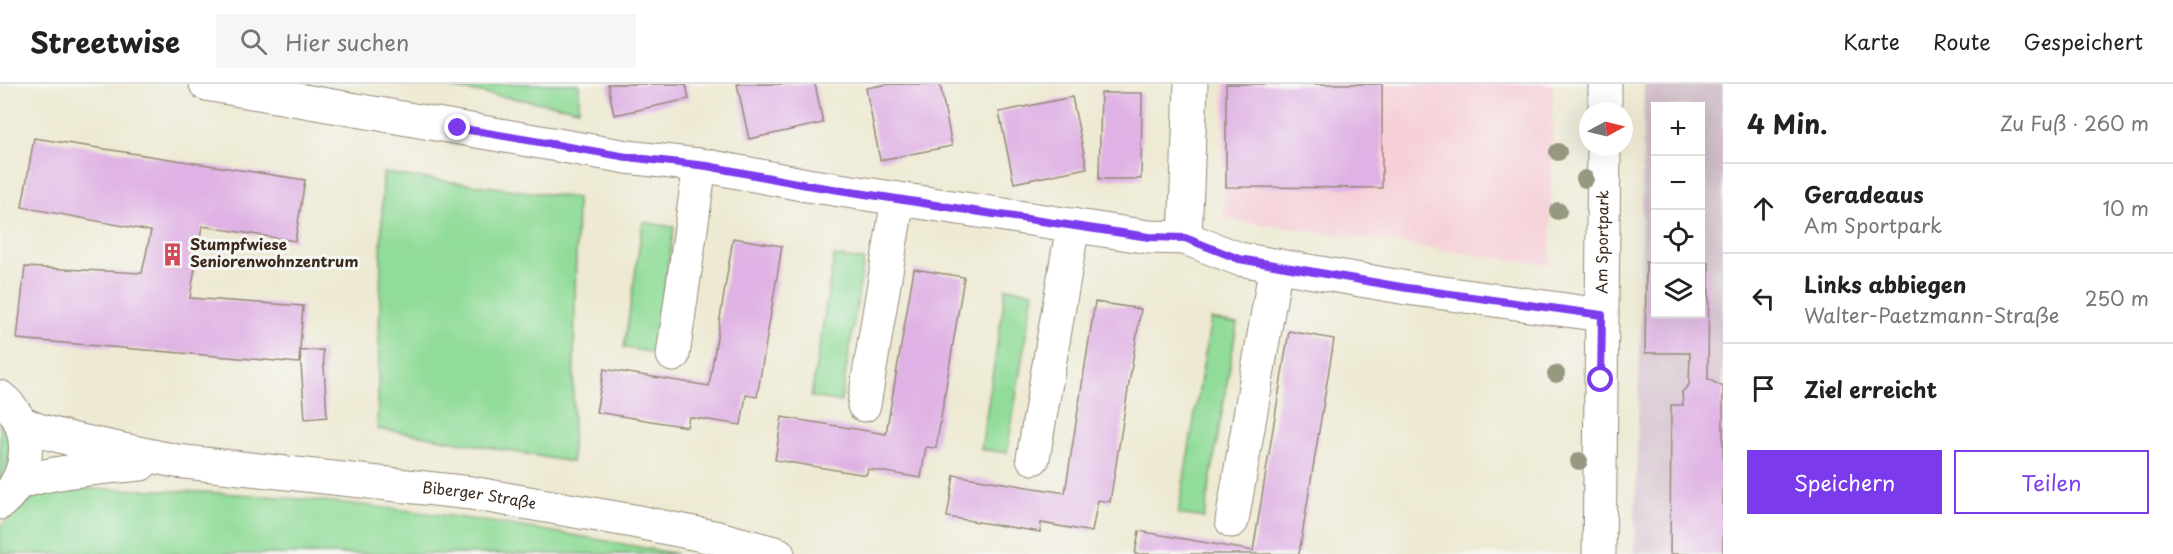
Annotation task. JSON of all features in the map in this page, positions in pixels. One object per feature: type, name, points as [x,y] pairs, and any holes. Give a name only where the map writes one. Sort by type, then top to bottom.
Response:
[{"type":"street","points":[[206,84],[627,157],[700,165],[898,199],[1149,237],[1185,238],[1239,259],[1407,288],[1602,315]]},
{"type":"street","points":[[1185,238],[1191,84]]},
{"type":"street","points":[[1605,84],[1605,102]]},
{"type":"street","name":"Am Sportpark","points":[[1599,554],[1604,156]]},
{"type":"street","points":[[673,355],[700,165]]},
{"type":"street","points":[[864,405],[898,199]]},
{"type":"street","points":[[1033,458],[1073,225]]},
{"type":"street","points":[[1232,521],[1276,265]]},
{"type":"street","points":[[0,397],[14,410],[21,423],[26,443],[25,464],[9,493]]},
{"type":"street","name":"Biberger Straße","points":[[21,423],[75,440],[176,461],[471,493],[643,523],[718,538],[777,554]]},
{"type":"street","name":"Biberger Straße","points":[[9,493],[36,477],[73,470],[176,461]]},
{"type":"shaded area","points":[[1223,84],[1553,84],[1550,265],[1224,219]]},
{"type":"shaded area","points":[[1644,84],[1723,84],[1723,554],[1634,554]]},
{"type":"green space","points":[[426,84],[579,84],[579,109]]},
{"type":"green space","points":[[383,173],[577,198],[572,462],[377,429]]},
{"type":"green space","points":[[643,222],[674,227],[655,353],[624,348]]},
{"type":"green space","points":[[834,256],[864,260],[841,402],[811,397]]},
{"type":"green space","points":[[1006,288],[1033,292],[1007,453],[981,449]]},
{"type":"green space","points":[[1211,319],[1237,324],[1204,518],[1178,514]]},
{"type":"green space","points":[[0,421],[9,444],[9,459],[0,482]]},
{"type":"green space","points":[[90,489],[238,494],[385,508],[532,528],[677,554],[0,554],[0,526],[44,490]]},
{"type":"building","points":[[608,84],[686,84],[689,99],[614,115]]},
{"type":"building","points":[[737,84],[815,84],[823,123],[749,139]]},
{"type":"building","points":[[889,84],[940,84],[952,146],[880,160],[866,88]]},
{"type":"building","points":[[1226,84],[1382,84],[1382,188],[1226,187]]},
{"type":"building","points":[[1101,93],[1142,93],[1141,179],[1099,179]]},
{"type":"building","points":[[1072,97],[1087,168],[1014,183],[999,112]]},
{"type":"building","name":"Stumpfwiese Seniorenwohnzentrum","points":[[34,138],[305,180],[295,241],[202,226],[190,298],[303,306],[299,363],[17,339],[25,267],[142,273],[151,231],[22,207]]},
{"type":"building","points":[[733,238],[782,246],[757,397],[746,395],[741,425],[689,417],[687,427],[596,412],[604,369],[709,386]]},
{"type":"building","points":[[1646,262],[1651,262],[1651,318],[1705,318],[1705,263],[1709,263],[1708,379],[1723,387],[1723,554],[1670,554],[1671,405],[1683,405],[1682,392],[1689,385],[1690,353],[1645,353]]},
{"type":"building","points":[[914,269],[964,277],[936,448],[926,447],[921,478],[868,469],[866,475],[775,460],[782,417],[886,434]]},
{"type":"building","points":[[1095,302],[1141,309],[1110,502],[1098,500],[1092,532],[1041,523],[1040,532],[947,517],[954,475],[1065,493]]},
{"type":"building","points":[[1289,331],[1334,339],[1299,554],[1135,554],[1139,531],[1253,551]]},
{"type":"building","points":[[323,350],[327,417],[305,419],[300,351]]},
{"type":"place","name":"Stumpfwiese Seniorenwohnzentrum","points":[[172,254]]},
{"type":"route","points":[[458,128],[627,157],[707,166],[807,185],[987,213],[1149,237],[1185,238],[1239,259],[1407,288],[1602,315],[1601,380]]}]
